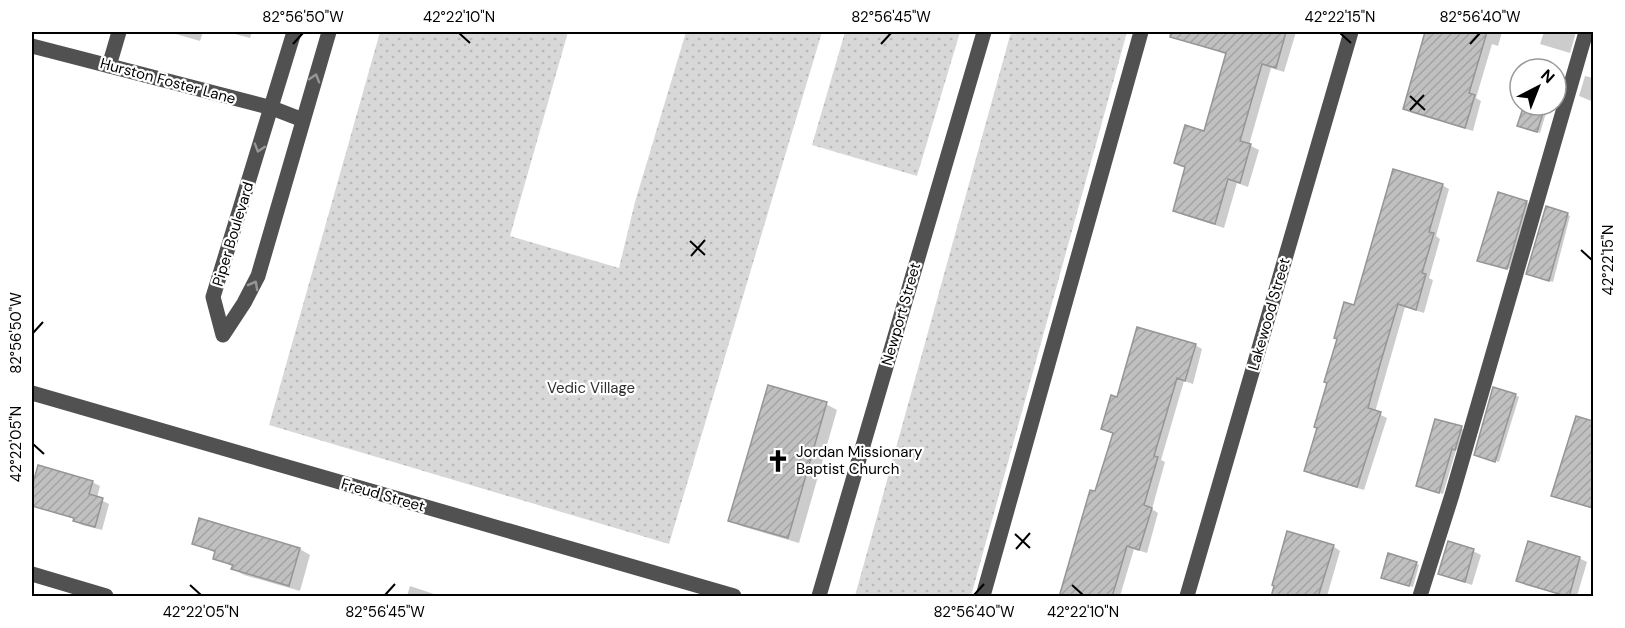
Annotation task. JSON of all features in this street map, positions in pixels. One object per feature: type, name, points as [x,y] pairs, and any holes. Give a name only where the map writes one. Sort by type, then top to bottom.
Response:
[{"type":"street","points":[[109,66],[119,32]]},
{"type":"street","name":"Piper Boulevard","points":[[294,32],[213,297],[223,334],[258,276],[329,32]]},
{"type":"street","name":"Newport Street","points":[[819,597],[984,32]]},
{"type":"street","points":[[983,597],[1141,32]]},
{"type":"street","name":"Lakewood Street","points":[[1188,597],[1351,32]]},
{"type":"street","points":[[1420,597],[1452,495],[1586,32]]},
{"type":"street","name":"Hurston Foster Lane","points":[[32,46],[272,108],[303,120]]},
{"type":"street","name":"Freud Street","points":[[32,393],[734,597]]},
{"type":"street","points":[[32,574],[106,597]]},
{"type":"green space","name":"Vedic Village","points":[[380,32],[568,32],[510,236],[619,268],[635,202],[686,32],[822,32],[669,544],[269,425]]},
{"type":"green space","points":[[845,32],[960,32],[917,176],[812,145]]},
{"type":"green space","points":[[1011,32],[1127,32],[971,596],[855,596]]},
{"type":"building","points":[[1171,32],[1286,32],[1276,68],[1262,64],[1240,141],[1251,144],[1240,183],[1228,179],[1215,224],[1173,211],[1185,167],[1174,163],[1185,125],[1204,131],[1226,53],[1170,37]]},
{"type":"building","points":[[1425,32],[1487,32],[1469,93],[1475,95],[1465,128],[1403,109]]},
{"type":"building","points":[[1520,117],[1542,117],[1537,132],[1517,126]]},
{"type":"building","points":[[1393,169],[1443,184],[1429,232],[1434,233],[1422,273],[1426,274],[1416,310],[1398,304],[1381,361],[1368,408],[1381,412],[1357,487],[1304,471],[1317,428],[1314,427],[1327,383],[1324,382],[1337,339],[1334,338],[1344,302],[1354,305]]},
{"type":"building","points":[[1498,192],[1527,201],[1507,269],[1477,261]]},
{"type":"building","points":[[1546,206],[1568,213],[1549,281],[1526,274]]},
{"type":"building","points":[[1137,327],[1196,344],[1185,381],[1177,378],[1154,456],[1158,457],[1144,505],[1152,508],[1139,550],[1127,546],[1112,597],[1059,597],[1090,490],[1095,491],[1113,433],[1101,429],[1111,395],[1117,397]]},
{"type":"building","name":"Jordan Missionary Baptist Church","points":[[768,385],[827,402],[788,538],[728,521]]},
{"type":"building","points":[[1493,387],[1516,394],[1495,462],[1474,455]]},
{"type":"building","points":[[1576,416],[1593,421],[1593,508],[1551,496]]},
{"type":"building","points":[[1435,419],[1462,426],[1455,450],[1452,449],[1439,493],[1416,486]]},
{"type":"building","points":[[38,465],[93,481],[89,494],[103,498],[95,527],[73,521],[74,518],[32,506],[32,487]]},
{"type":"building","points":[[199,518],[300,548],[289,586],[231,569],[233,565],[213,559],[215,551],[192,544]]},
{"type":"building","points":[[1287,531],[1334,545],[1318,597],[1271,597],[1274,586],[1272,585]]},
{"type":"building","points":[[1448,541],[1474,549],[1465,582],[1438,574]]},
{"type":"building","points":[[1528,541],[1580,557],[1569,597],[1516,581]]},
{"type":"building","points":[[1388,553],[1417,562],[1409,586],[1381,578]]},
{"type":"place","name":"Jordan Missionary Baptist Church","points":[[778,461]]}]
